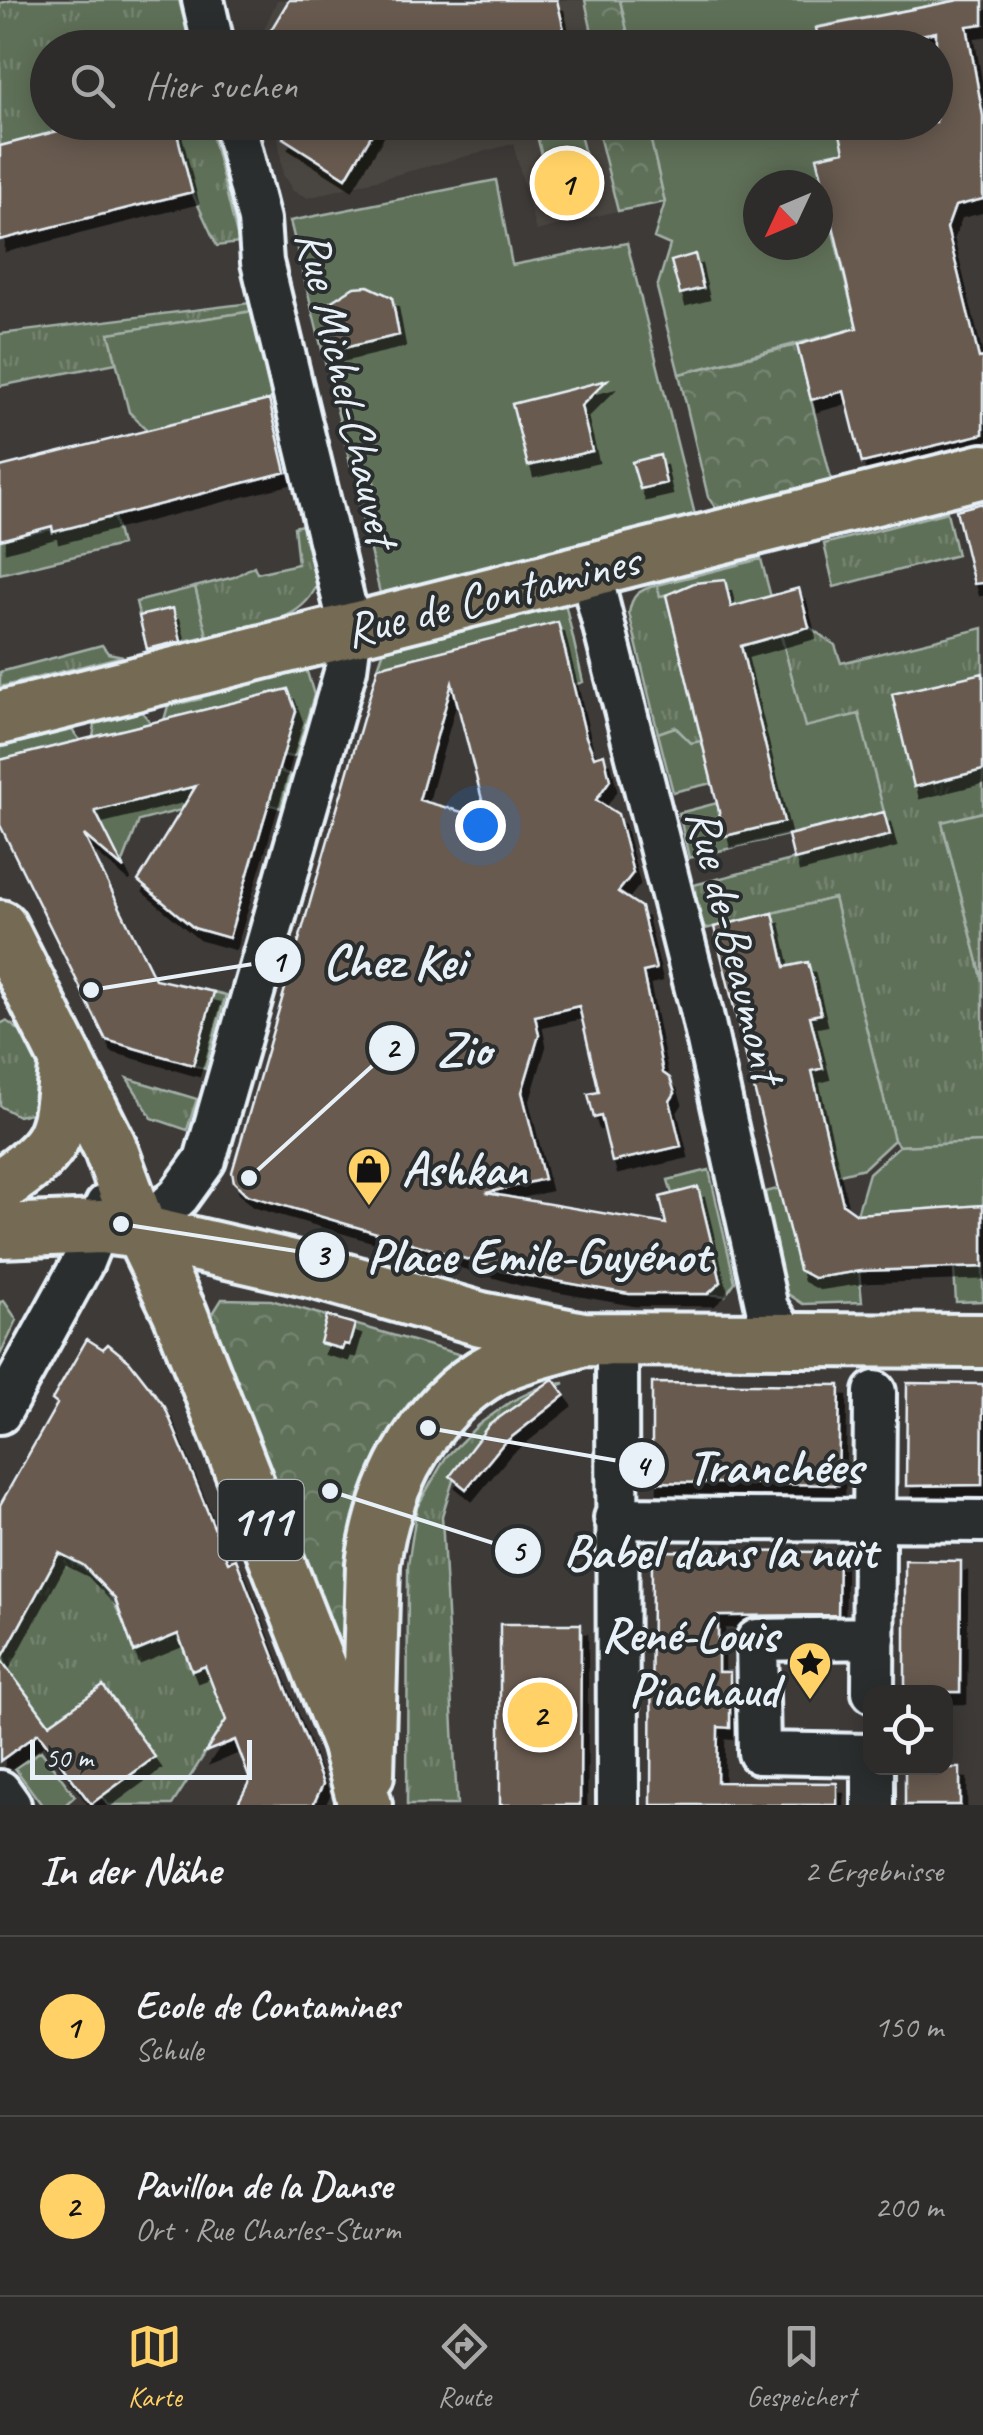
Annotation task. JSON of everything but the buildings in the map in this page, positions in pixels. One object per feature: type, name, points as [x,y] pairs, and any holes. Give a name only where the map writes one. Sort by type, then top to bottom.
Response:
[{"type":"main road","name":"Rue de Contamines","points":[[0,718],[983,471]]},
{"type":"main road","name":"111","points":[[0,927],[115,1162],[119,1229],[180,1313],[348,1742],[365,1805]]},
{"type":"main road","points":[[0,1186],[46,1154],[59,1128],[63,1052]]},
{"type":"main road","points":[[0,1231],[119,1229],[315,1272],[481,1320],[600,1339],[983,1342]]},
{"type":"main road","points":[[365,1805],[374,1564],[377,1533],[394,1481],[414,1444],[468,1387],[508,1362],[600,1339]]},
{"type":"street","points":[[203,0],[210,30]]},
{"type":"street","name":"Rue Michel-Chauvet","points":[[0,1413],[119,1229],[179,1196],[205,1160],[346,669],[351,631],[262,262],[259,220],[239,140]]},
{"type":"street","name":"Rue de-Beaumont","points":[[590,571],[700,1004],[766,1305],[787,1338]]},
{"type":"street","points":[[600,1339],[616,1518],[618,1805]]},
{"type":"street","points":[[873,1685],[875,1392]]},
{"type":"street","points":[[616,1518],[983,1521]]},
{"type":"street","points":[[863,1755],[760,1754],[757,1640],[874,1638]]},
{"type":"street","points":[[872,1805],[873,1775]]},
{"type":"street","points":[[0,1791],[10,1805]]},
{"type":"shaded area","points":[[277,0],[585,0],[591,30],[264,30]]},
{"type":"shaded area","points":[[278,140],[600,140],[618,211],[536,231],[513,144],[308,198],[293,191],[283,175]]},
{"type":"green space","points":[[179,0],[187,30],[30,30],[30,139],[0,146],[0,3]]},
{"type":"green space","points":[[585,0],[620,0],[627,30],[591,30]]},
{"type":"green space","points":[[620,0],[959,0],[817,27],[818,30],[627,30]]},
{"type":"green space","points":[[178,140],[213,140],[239,243],[217,246],[192,192]]},
{"type":"green space","points":[[538,140],[581,140],[596,197],[555,207]]},
{"type":"green space","points":[[600,140],[651,140],[665,202],[618,211]]},
{"type":"green space","points":[[651,140],[842,140],[855,197],[833,202],[833,170],[743,170],[743,260],[833,260],[833,232],[857,328],[679,374],[657,288],[670,245],[654,238],[665,202]]},
{"type":"green space","points":[[496,180],[512,265],[627,243],[698,527],[383,606],[358,500],[376,492],[372,471],[352,470],[290,221]]},
{"type":"green space","points":[[250,303],[254,311],[110,333],[116,363],[0,386],[0,334]]},
{"type":"green space","points":[[254,311],[276,398],[147,430],[129,412],[109,333]]},
{"type":"green space","points":[[797,345],[832,482],[717,510],[708,497],[679,374]]},
{"type":"green space","points":[[947,512],[957,555],[834,587],[824,544]]},
{"type":"green space","points":[[114,517],[121,545],[0,574],[0,539]]},
{"type":"green space","points":[[306,524],[319,579],[312,595],[288,615],[273,621],[207,636],[195,587],[234,577],[254,566],[257,573],[298,564],[294,527]]},
{"type":"green space","points":[[761,559],[805,727],[859,714],[884,812],[689,858],[679,813],[717,803],[725,836],[784,821],[725,581],[660,596],[657,585]]},
{"type":"green space","points":[[657,585],[660,596],[666,595],[702,741],[691,743],[675,727],[658,733],[629,613],[637,594]]},
{"type":"green space","points":[[195,587],[207,636],[147,649],[136,602]]},
{"type":"green space","points":[[555,600],[566,607],[583,682],[574,685],[560,628],[553,624],[378,667],[386,644]]},
{"type":"green space","points":[[809,627],[835,645],[841,663],[983,628],[983,812],[942,823],[983,981],[983,1142],[899,1146],[894,1140],[834,898],[697,931],[686,887],[889,835],[859,714],[805,728],[781,635]]},
{"type":"green space","points":[[102,645],[108,653],[123,656],[0,687],[0,672]]},
{"type":"green space","points":[[305,665],[314,695],[296,755],[291,757],[283,755],[296,711],[288,689],[164,720],[168,706],[201,699],[200,691]]},
{"type":"green space","points":[[142,712],[151,723],[93,737],[95,724]]},
{"type":"green space","points":[[675,727],[691,743],[702,741],[712,783],[673,792],[658,733]]},
{"type":"green space","points":[[72,730],[80,740],[0,760],[0,747]]},
{"type":"green space","points":[[278,770],[290,775],[281,808],[237,795],[139,821],[122,865],[104,830],[74,844],[57,802]]},
{"type":"green space","points":[[983,812],[983,981],[942,822]]},
{"type":"green space","points":[[834,898],[894,1140],[864,1168],[836,1175],[773,913]]},
{"type":"green space","points":[[214,992],[226,995],[205,1069],[193,1065]]},
{"type":"green space","points":[[6,1021],[26,1038],[39,1060],[44,1084],[43,1110],[18,1116],[0,1106],[0,1024]]},
{"type":"green space","points":[[127,1078],[197,1099],[187,1130],[152,1118]]},
{"type":"green space","points":[[983,1142],[983,1205],[857,1214],[869,1173],[899,1146]]},
{"type":"green space","points":[[709,1170],[735,1282],[725,1296],[708,1294],[721,1282],[698,1188],[672,1194],[668,1180]]},
{"type":"green space","points":[[781,1188],[799,1270],[814,1278],[859,1271],[862,1302],[803,1304],[782,1290],[758,1194]]},
{"type":"green space","points":[[983,1267],[983,1301],[956,1302],[954,1269]]},
{"type":"green space","points":[[222,1299],[271,1300],[472,1358],[351,1654],[342,1658],[212,1315]]},
{"type":"green space","points":[[4,1301],[17,1320],[0,1355],[0,1302]]},
{"type":"green space","points":[[565,1383],[523,1400],[456,1471],[442,1516],[457,1805],[407,1805],[408,1565],[417,1507],[446,1457],[478,1425],[510,1402],[545,1385]]},
{"type":"green space","points":[[59,1553],[89,1572],[108,1594],[134,1651],[178,1634],[192,1671],[206,1665],[227,1719],[172,1805],[108,1805],[102,1796],[103,1687],[49,1724],[1,1660]]},
{"type":"green space","points":[[41,1751],[75,1796],[65,1805],[42,1805],[15,1768]]},
{"type":"place","name":"Ecole de Contamines","points":[[567,183]]},
{"type":"place","name":"Chez Kei","points":[[91,990]]},
{"type":"place","name":"Zio","points":[[249,1178]]},
{"type":"place","name":"Ashkan","points":[[369,1207]]},
{"type":"place","name":"Place Emile-Guyénot","points":[[121,1224]]},
{"type":"place","name":"Tranchées","points":[[428,1428]]},
{"type":"place","name":"Babel dans la nuit","points":[[330,1491]]},
{"type":"place","name":"René-Louis Piachaud","points":[[810,1701]]},
{"type":"place","name":"Pavillon de la Danse","points":[[540,1715]]}]
